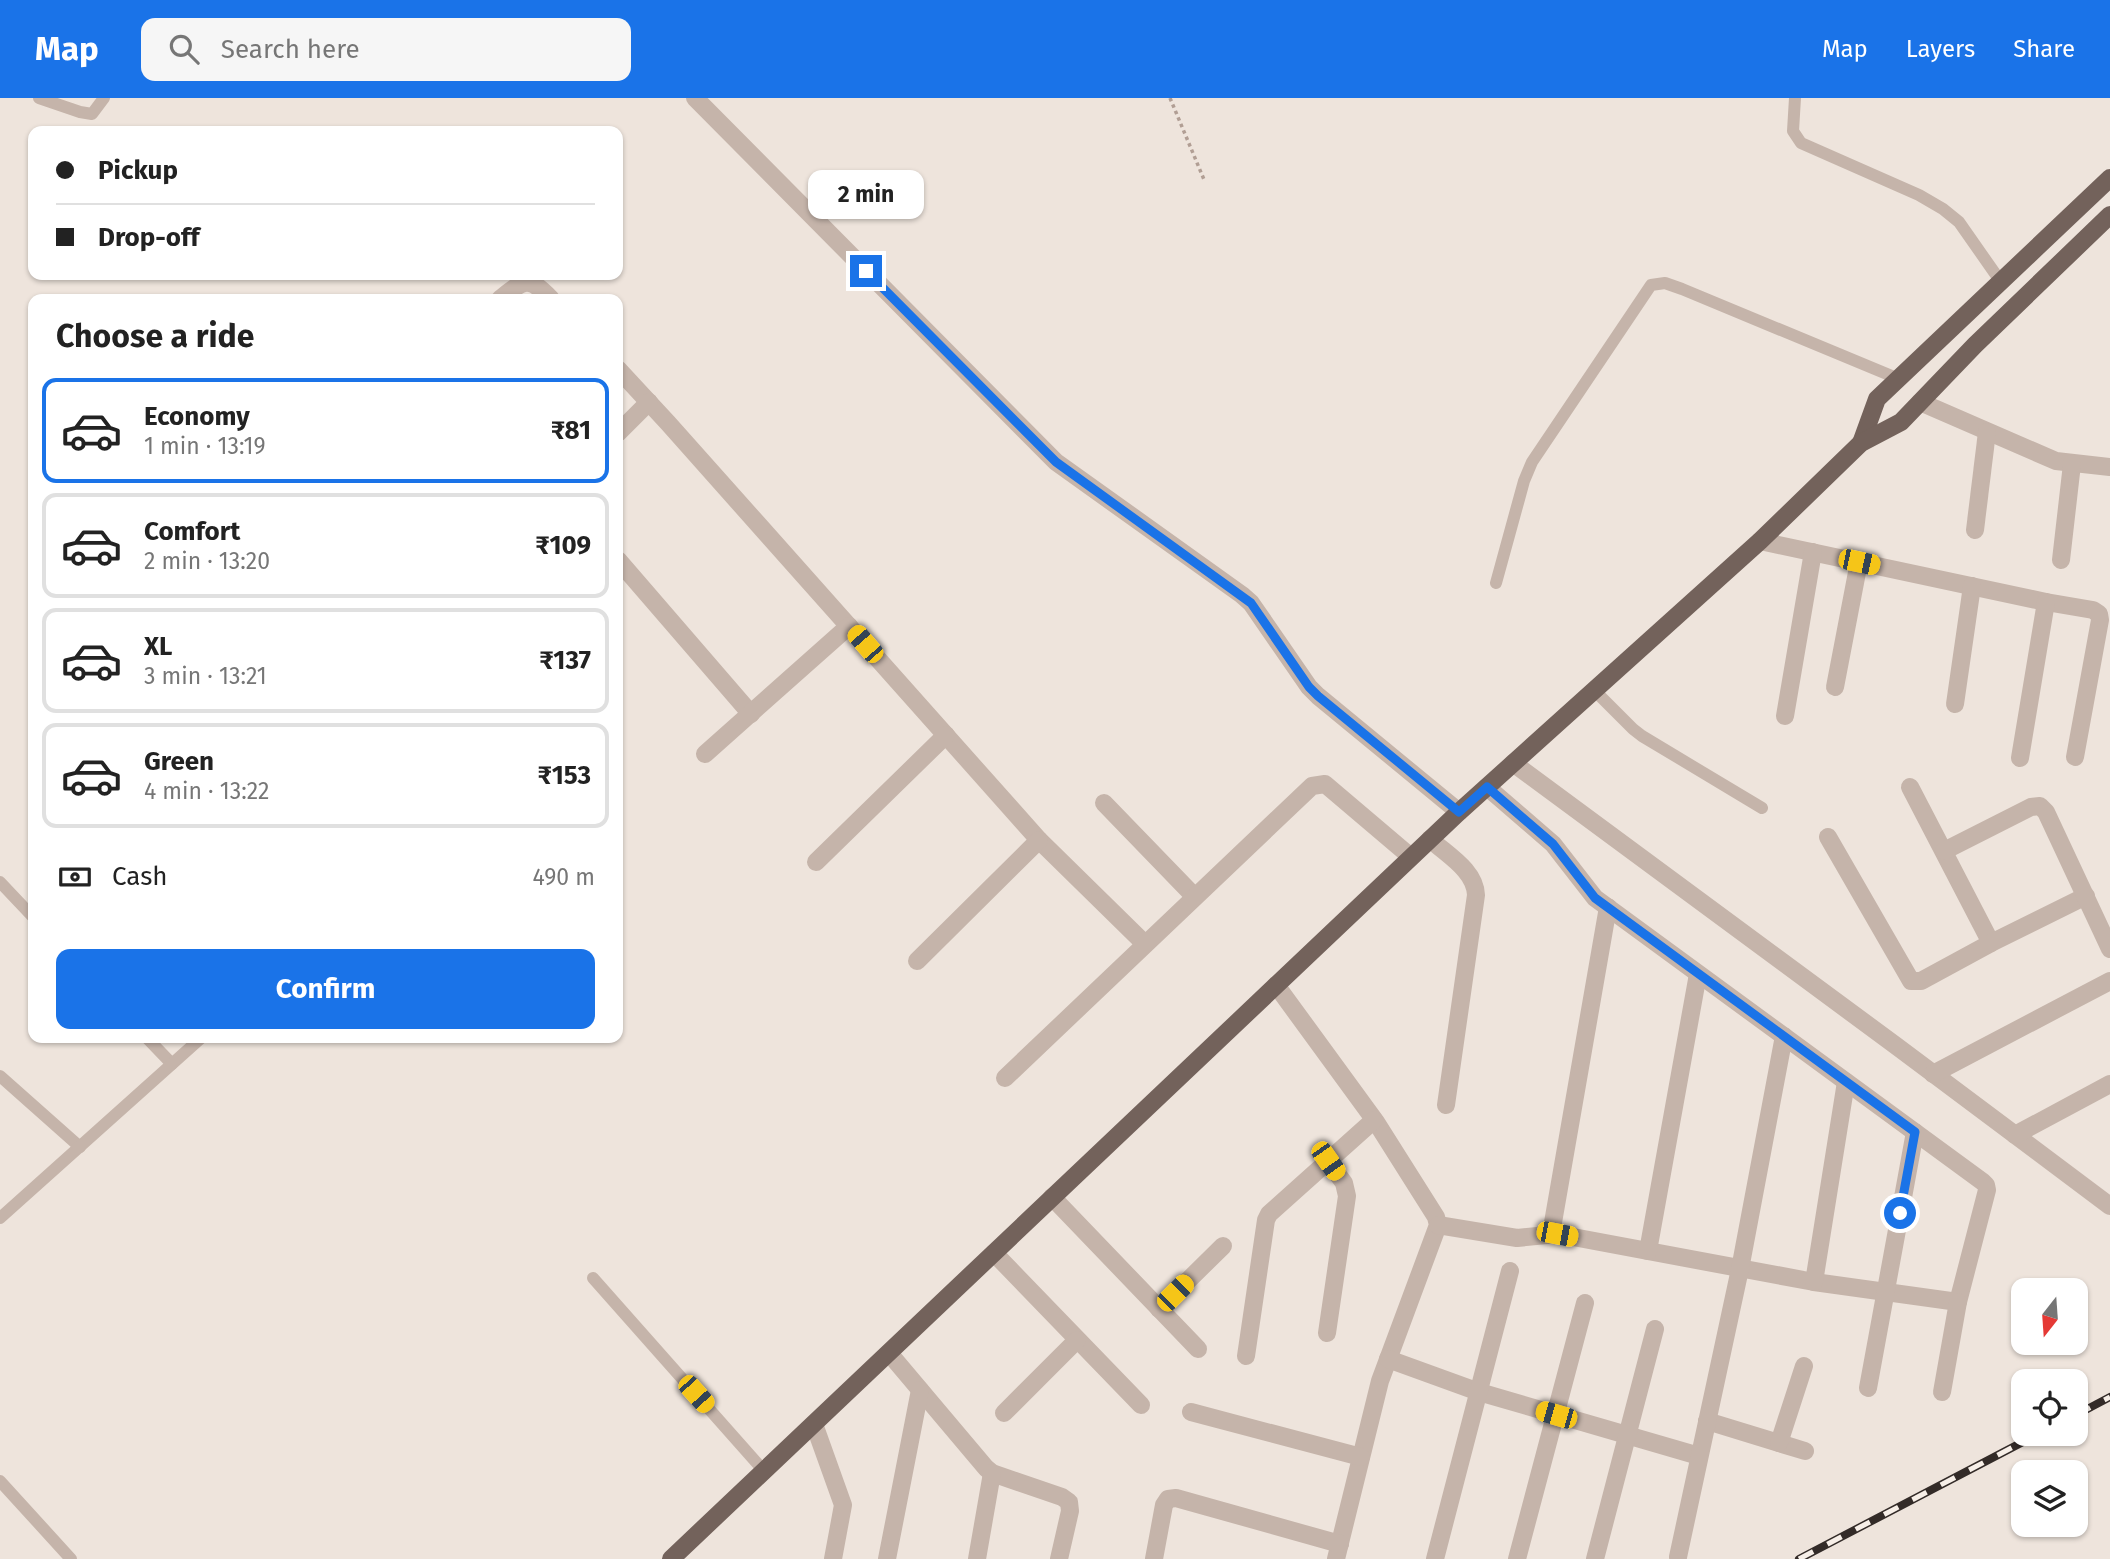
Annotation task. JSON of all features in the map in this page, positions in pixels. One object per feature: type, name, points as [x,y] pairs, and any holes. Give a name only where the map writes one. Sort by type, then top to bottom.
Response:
[{"type":"main road","points":[[1861,443],[1877,399],[2110,178]]},
{"type":"main road","points":[[671,1559],[1459,812],[1760,541],[1861,443],[1901,422],[1975,345],[2110,215]]},
{"type":"street","points":[[695,98],[1056,462],[1242,595],[1251,603],[1309,687],[1459,812]]},
{"type":"street","points":[[506,294],[521,282],[530,281],[546,294]]},
{"type":"street","points":[[623,374],[1039,840],[1145,944]]},
{"type":"street","points":[[623,428],[649,402]]},
{"type":"street","points":[[1920,402],[2056,461],[2110,467]]},
{"type":"street","points":[[1975,530],[1987,432]]},
{"type":"street","points":[[2062,560],[2072,464]]},
{"type":"street","points":[[1760,541],[2092,610],[2099,614],[2075,757]]},
{"type":"street","points":[[1785,716],[1813,552]]},
{"type":"street","points":[[1835,687],[1859,562]]},
{"type":"street","points":[[623,566],[751,714]]},
{"type":"street","points":[[1955,704],[1972,586]]},
{"type":"street","points":[[2020,758],[2046,602]]},
{"type":"street","points":[[705,754],[849,626]]},
{"type":"street","points":[[816,862],[946,735]]},
{"type":"street","points":[[1513,763],[2110,1206]]},
{"type":"street","points":[[1005,1079],[1312,786],[1325,784],[1411,857]]},
{"type":"street","points":[[1487,787],[1553,844],[1590,893],[1986,1185],[1958,1302],[1942,1392]]},
{"type":"street","points":[[1910,787],[1991,943]]},
{"type":"street","points":[[1104,803],[1194,896]]},
{"type":"street","points":[[1944,851],[2031,807],[2040,806],[2046,812],[2110,949]]},
{"type":"street","points":[[1828,837],[1911,981],[1921,981],[2086,896]]},
{"type":"street","points":[[1430,839],[1471,876],[1476,895],[1446,1105]]},
{"type":"street","points":[[917,961],[1039,840]]},
{"type":"street","points":[[1551,1234],[1608,907]]},
{"type":"street","points":[[1648,1251],[1698,974]]},
{"type":"street","points":[[1933,1074],[2110,981]]},
{"type":"street","points":[[1153,1559],[1164,1505],[1168,1499],[1176,1498],[1338,1551],[1380,1381],[1438,1225],[1436,1217],[1374,1120],[1276,985]]},
{"type":"street","points":[[1678,1557],[1740,1269],[1784,1036]]},
{"type":"street","points":[[1814,1282],[1846,1082]]},
{"type":"street","points":[[2015,1135],[2110,1084]]},
{"type":"street","points":[[1246,1356],[1269,1214],[1374,1120]]},
{"type":"street","points":[[1868,1388],[1915,1132]]},
{"type":"street","points":[[1327,1333],[1347,1196],[1343,1183],[1328,1161]]},
{"type":"street","points":[[1052,1198],[1198,1349]]},
{"type":"street","points":[[1438,1225],[1517,1238],[1551,1234],[1814,1282],[1958,1302]]},
{"type":"street","points":[[1159,1309],[1223,1246]]},
{"type":"street","points":[[994,1253],[1141,1405]]},
{"type":"street","points":[[1435,1559],[1510,1271]]},
{"type":"street","points":[[1517,1559],[1585,1303]]},
{"type":"street","points":[[1595,1559],[1656,1329]]},
{"type":"street","points":[[1004,1413],[1077,1340]]},
{"type":"street","points":[[889,1353],[992,1473],[1062,1497],[1069,1502],[1070,1511],[1059,1559]]},
{"type":"street","points":[[1388,1359],[1479,1392],[1699,1456]]},
{"type":"street","points":[[1779,1443],[1804,1366]]},
{"type":"street","points":[[887,1559],[920,1390]]},
{"type":"street","points":[[1191,1412],[1361,1457]]},
{"type":"street","points":[[1707,1421],[1805,1451]]},
{"type":"street","points":[[814,1424],[843,1505],[833,1559]]},
{"type":"street","points":[[977,1559],[992,1473]]},
{"type":"lane","points":[[39,98],[92,114],[104,98]]},
{"type":"lane","points":[[1795,98],[1793,131],[1801,143],[1919,195],[1943,209],[1959,222],[2001,282]]},
{"type":"lane","points":[[1496,583],[1524,481],[1532,462],[1651,285],[1665,283],[1682,289],[1899,379]]},
{"type":"lane","points":[[1594,690],[1642,736],[1762,808]]},
{"type":"lane","points":[[0,881],[28,912]]},
{"type":"lane","points":[[152,1043],[172,1064]]},
{"type":"lane","points":[[0,1218],[195,1043]]},
{"type":"lane","points":[[0,1076],[80,1147]]},
{"type":"lane","points":[[593,1278],[764,1471]]},
{"type":"lane","points":[[0,1481],[71,1559]]},
{"type":"path","points":[[1170,98],[1205,181]]},
{"type":"railway","points":[[2088,1409],[2110,1397]]},
{"type":"railway","points":[[1799,1559],[2015,1446]]},
{"type":"route","points":[[866,271],[1068,473],[1251,603],[1309,687],[1459,812],[1487,787],[1553,844],[1595,898],[1915,1132],[1900,1213]]}]
